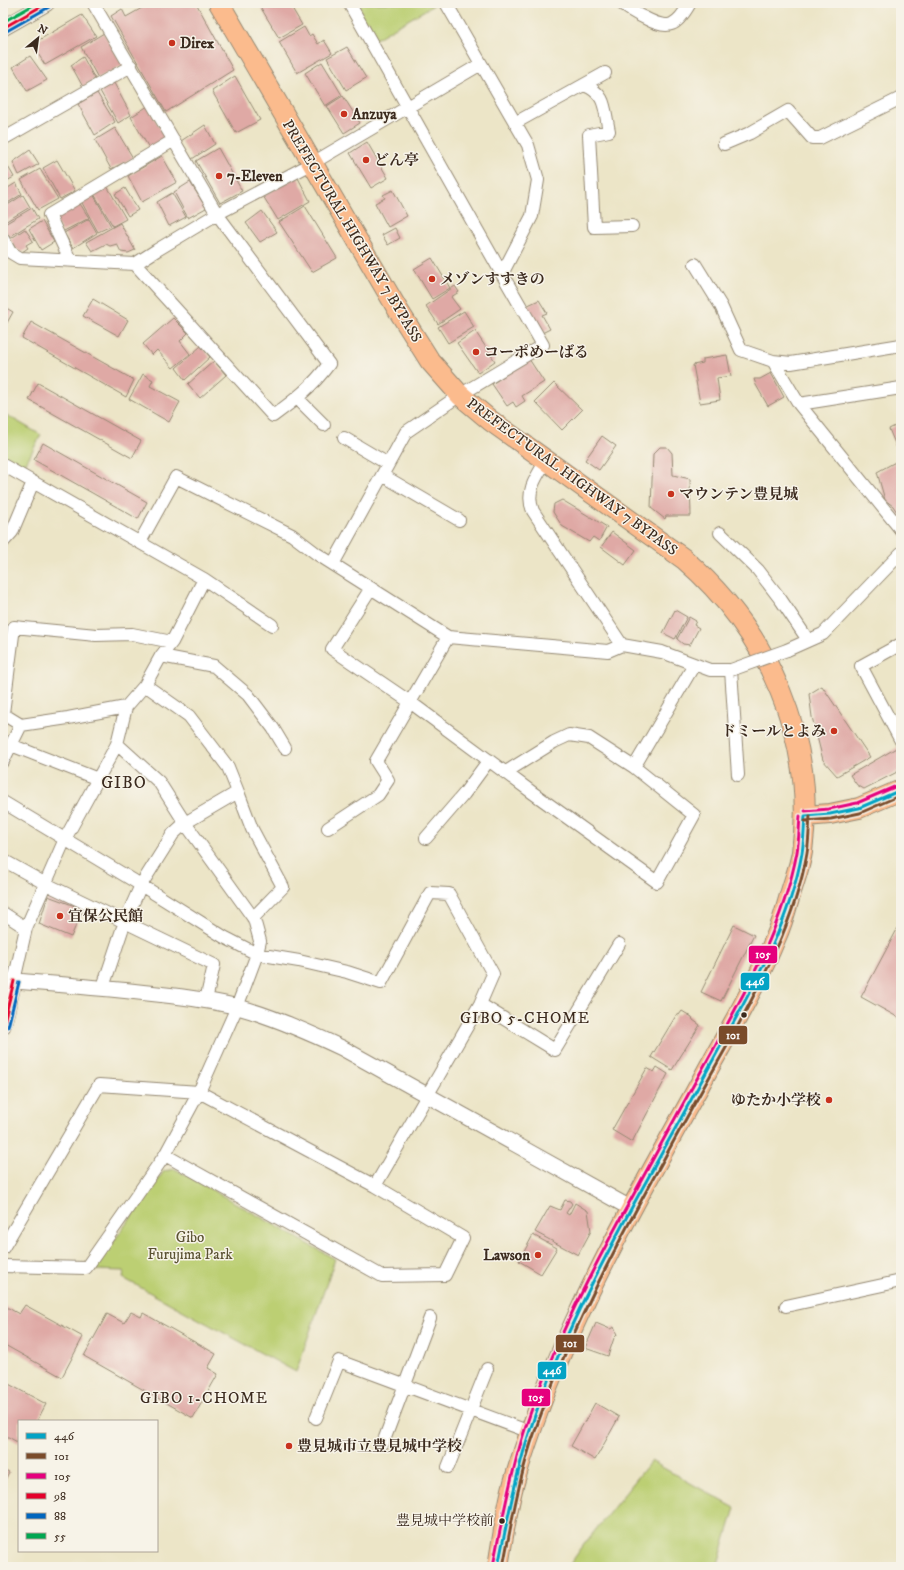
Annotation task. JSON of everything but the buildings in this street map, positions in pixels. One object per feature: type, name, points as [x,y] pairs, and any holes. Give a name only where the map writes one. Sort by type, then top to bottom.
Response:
[{"type":"main road","name":"PREFECTURAL HIGHWAY 7 BYPASS","points":[[219,3],[398,310],[430,361],[460,395],[491,421],[684,559],[702,575],[738,617],[773,674],[789,711],[803,773],[805,816],[801,856],[776,938],[736,1018],[604,1261],[568,1336],[530,1432],[512,1490],[498,1567]]},
{"type":"main road","points":[[805,816],[830,814],[860,808],[901,790]]},
{"type":"street","points":[[3,28],[47,3]]},
{"type":"street","points":[[93,3],[217,214],[329,364],[316,381],[273,416],[135,264]]},
{"type":"street","points":[[334,564],[406,432],[460,395],[543,345],[349,3]]},
{"type":"street","points":[[446,3],[528,145],[538,180],[532,216],[502,274]]},
{"type":"street","points":[[621,3],[630,11],[658,25],[668,26],[676,22],[685,13],[690,3]]},
{"type":"street","points":[[3,239],[10,252],[20,258],[135,264],[217,214],[312,164],[482,64]]},
{"type":"street","points":[[3,139],[131,66]]},
{"type":"street","points":[[515,123],[605,73]]},
{"type":"street","points":[[584,85],[595,89],[602,98],[609,131],[589,135],[594,227],[632,226]]},
{"type":"street","points":[[724,144],[750,133],[788,111],[812,138],[820,138],[901,98]]},
{"type":"street","points":[[70,260],[49,215],[174,140]]},
{"type":"street","points":[[695,264],[721,306],[741,350],[773,361],[791,363],[901,345]]},
{"type":"street","points":[[773,361],[799,404],[901,530]]},
{"type":"street","points":[[799,404],[901,388]]},
{"type":"street","points":[[297,398],[324,425]]},
{"type":"street","points":[[344,438],[388,464]]},
{"type":"street","points":[[546,461],[531,486],[529,498],[530,504],[533,511],[622,646]]},
{"type":"street","points":[[3,465],[204,579],[272,625]]},
{"type":"street","points":[[382,475],[459,520]]},
{"type":"street","points":[[140,542],[176,477],[292,535],[316,554],[448,637],[608,651],[622,646],[662,652],[710,670],[731,670],[787,650],[823,634],[901,553]]},
{"type":"street","points":[[3,542],[12,532],[33,482]]},
{"type":"street","points":[[720,533],[758,570],[781,600],[808,640]]},
{"type":"street","points":[[3,1026],[9,981],[26,928],[65,839],[117,744],[126,707],[145,685],[161,656],[172,642],[204,579]]},
{"type":"street","points":[[371,588],[332,649],[410,702],[656,882],[694,815],[634,767],[590,738],[569,735],[554,742],[506,772]]},
{"type":"street","points":[[126,707],[21,725],[3,714],[14,626],[96,635],[132,634],[172,642]]},
{"type":"street","points":[[328,828],[378,795],[388,780],[376,761],[448,637]]},
{"type":"street","points":[[901,644],[861,666],[901,741]]},
{"type":"street","points":[[161,656],[214,666],[248,695],[273,728],[285,748]]},
{"type":"street","points":[[634,767],[694,665]]},
{"type":"street","points":[[731,670],[738,775]]},
{"type":"street","points":[[145,685],[189,716],[228,767],[252,829],[283,886],[253,918]]},
{"type":"street","points":[[3,761],[21,725]]},
{"type":"street","points":[[11,744],[98,780]]},
{"type":"street","points":[[3,1266],[86,1268],[165,1155],[199,1092],[237,1007],[257,954],[260,941],[253,918],[185,823],[159,782],[117,744]]},
{"type":"street","points":[[426,838],[464,794],[489,760]]},
{"type":"street","points":[[103,987],[125,921],[141,885],[173,834],[185,823],[238,792]]},
{"type":"street","points":[[3,802],[224,937],[257,954],[299,961],[347,972],[381,983],[430,893],[449,894],[493,974],[480,1004],[375,1186]]},
{"type":"street","points":[[3,860],[46,884],[214,965],[206,1000]]},
{"type":"street","points":[[3,913],[26,928]]},
{"type":"street","points":[[480,1004],[555,1050],[620,944]]},
{"type":"street","points":[[9,981],[103,987],[206,1000],[272,1017],[307,1031],[342,1048],[632,1209]]},
{"type":"street","points":[[3,1248],[99,1085],[199,1092],[375,1186],[463,1238],[445,1275],[382,1276],[165,1155]]},
{"type":"street","points":[[786,1306],[901,1281]]},
{"type":"street","points":[[383,1443],[430,1318]]},
{"type":"street","points":[[316,1418],[339,1362],[530,1432]]},
{"type":"street","points":[[448,1467],[487,1369]]},
{"type":"green space","points":[[354,3],[437,3],[374,40]]},
{"type":"green space","points":[[3,413],[41,435],[22,470],[3,459]]},
{"type":"green space","name":"Gibo Furujima Park","points":[[175,1169],[335,1259],[296,1372],[123,1278],[124,1271],[93,1270],[164,1171]]},
{"type":"green space","points":[[651,1461],[735,1508],[717,1567],[568,1567],[585,1543]]},
{"type":"transit line","name":"55","points":[[3,22],[37,3]]},
{"type":"transit line","name":"98","points":[[3,28],[47,3]]},
{"type":"transit line","name":"88","points":[[5,32],[49,7]]},
{"type":"transit line","name":"105","points":[[805,811],[829,809],[857,803],[899,785]]},
{"type":"transit line","name":"446","points":[[805,816],[830,814],[859,808],[901,790]]},
{"type":"transit line","name":"101","points":[[805,821],[831,819],[860,813],[901,795]]},
{"type":"transit line","name":"105","points":[[493,1566],[521,1442],[531,1411],[555,1350],[598,1261],[735,1010],[761,959],[791,880],[798,848],[800,816]]},
{"type":"transit line","name":"446","points":[[498,1567],[510,1505],[522,1458],[547,1382],[587,1293],[632,1207],[754,985],[778,934],[796,880],[803,848],[805,816]]},
{"type":"transit line","name":"101","points":[[503,1567],[526,1458],[544,1406],[559,1369],[574,1333],[609,1262],[680,1129],[727,1046],[775,952],[794,904],[801,879],[808,848],[810,816]]},
{"type":"transit line","name":"98","points":[[3,1026],[14,981]]},
{"type":"transit line","name":"88","points":[[8,1027],[19,982]]},
{"type":"place","name":"Direx","points":[[172,43]]},
{"type":"place","name":"Anzuya","points":[[344,114]]},
{"type":"place","name":"どん亭","points":[[366,160]]},
{"type":"place","name":"7-Eleven","points":[[219,176]]},
{"type":"place","name":"メゾンすすきの","points":[[432,279]]},
{"type":"place","name":"コーポめーばる","points":[[476,352]]},
{"type":"place","name":"マウンテン豊見城","points":[[671,494]]},
{"type":"place","name":"ドミールとよみ","points":[[834,731]]},
{"type":"place","name":"宜保公民館","points":[[60,916]]},
{"type":"place","name":"ゆたか小学校","points":[[829,1100]]},
{"type":"place","name":"Lawson","points":[[538,1255]]},
{"type":"place","name":"豊見城市立豊見城中学校","points":[[289,1446]]},
{"type":"place","name":"豊見城中学校前","points":[[502,1521]]},
{"type":"district","name":"GIBO","points":[[124,783]]},
{"type":"district","name":"GIBO 5-CHOME","points":[[525,1018]]},
{"type":"district","name":"GIBO 1-CHOME","points":[[204,1398]]}]
